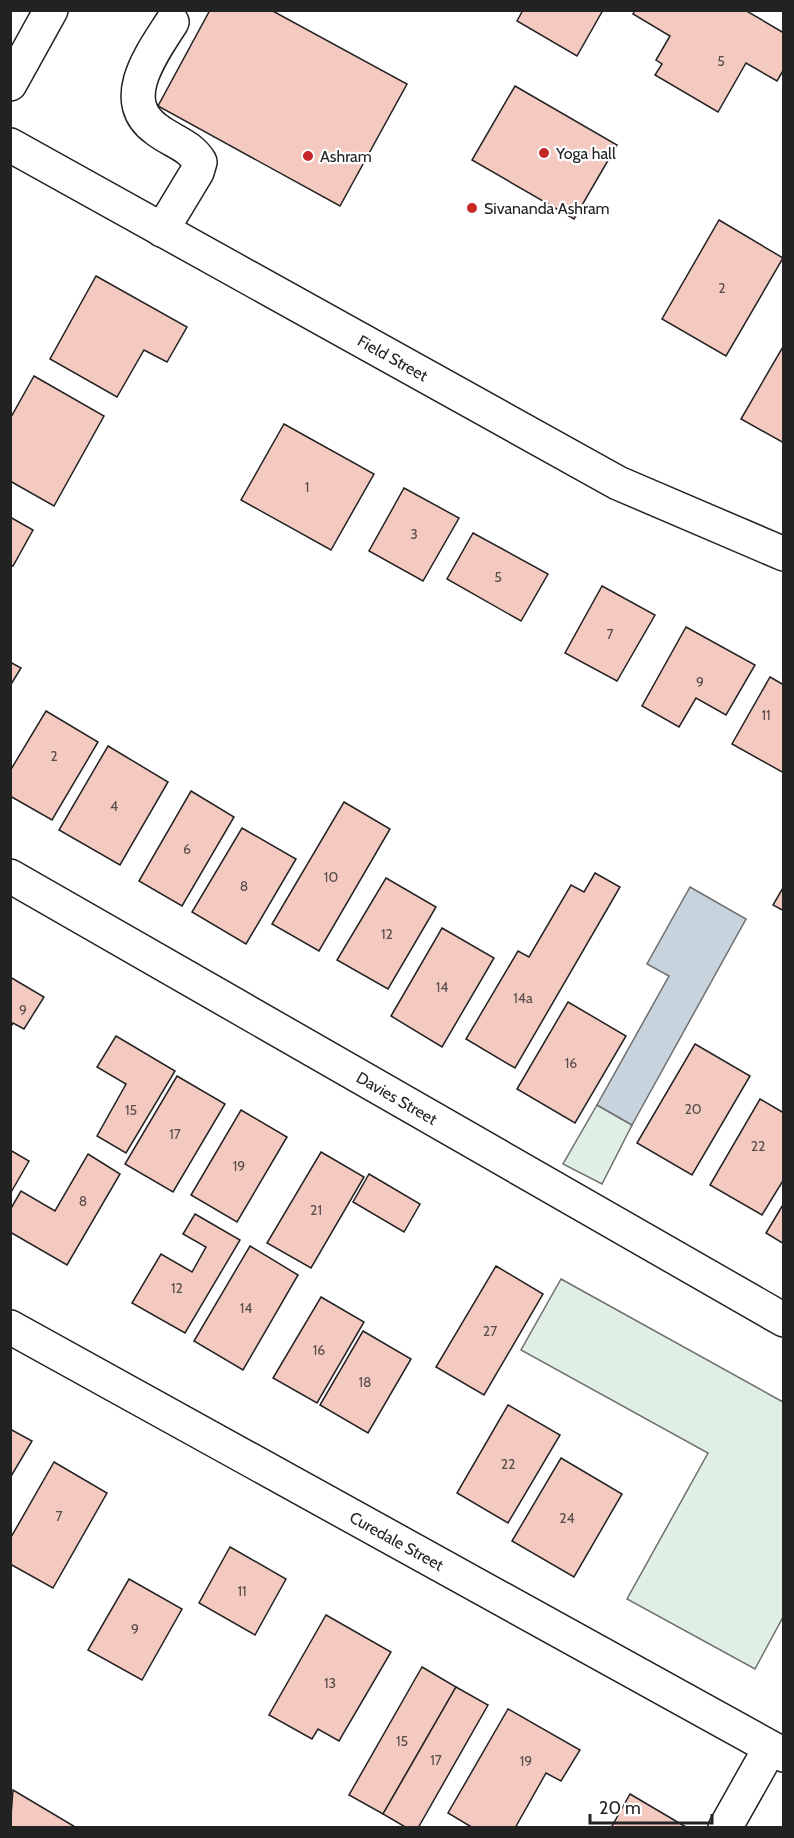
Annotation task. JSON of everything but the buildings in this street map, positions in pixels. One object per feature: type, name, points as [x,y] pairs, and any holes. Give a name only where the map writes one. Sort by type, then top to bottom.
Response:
[{"type":"street","points":[[10,84],[51,10]]},
{"type":"street","points":[[162,230],[197,172],[200,162],[194,152],[155,129],[145,119],[140,107],[140,80],[172,22]]},
{"type":"street","name":"Field Street","points":[[10,145],[618,483],[783,554]]},
{"type":"street","name":"Davies Street","points":[[10,876],[783,1320]]},
{"type":"street","name":"Curedale Street","points":[[10,1326],[777,1752]]},
{"type":"street","points":[[725,1827],[777,1752]]},
{"type":"green space","points":[[597,1105],[632,1125],[602,1184],[563,1164]]},
{"type":"green space","points":[[561,1279],[783,1402],[783,1617],[755,1669],[627,1599],[708,1453],[521,1350]]},
{"type":"shaded area","points":[[690,887],[746,919],[632,1125],[597,1105],[669,976],[647,964]]},
{"type":"place","name":"Yoga hall","points":[[544,153]]},
{"type":"place","name":"Ashram","points":[[308,156]]},
{"type":"place","name":"Sivananda Ashram","points":[[472,208]]}]
